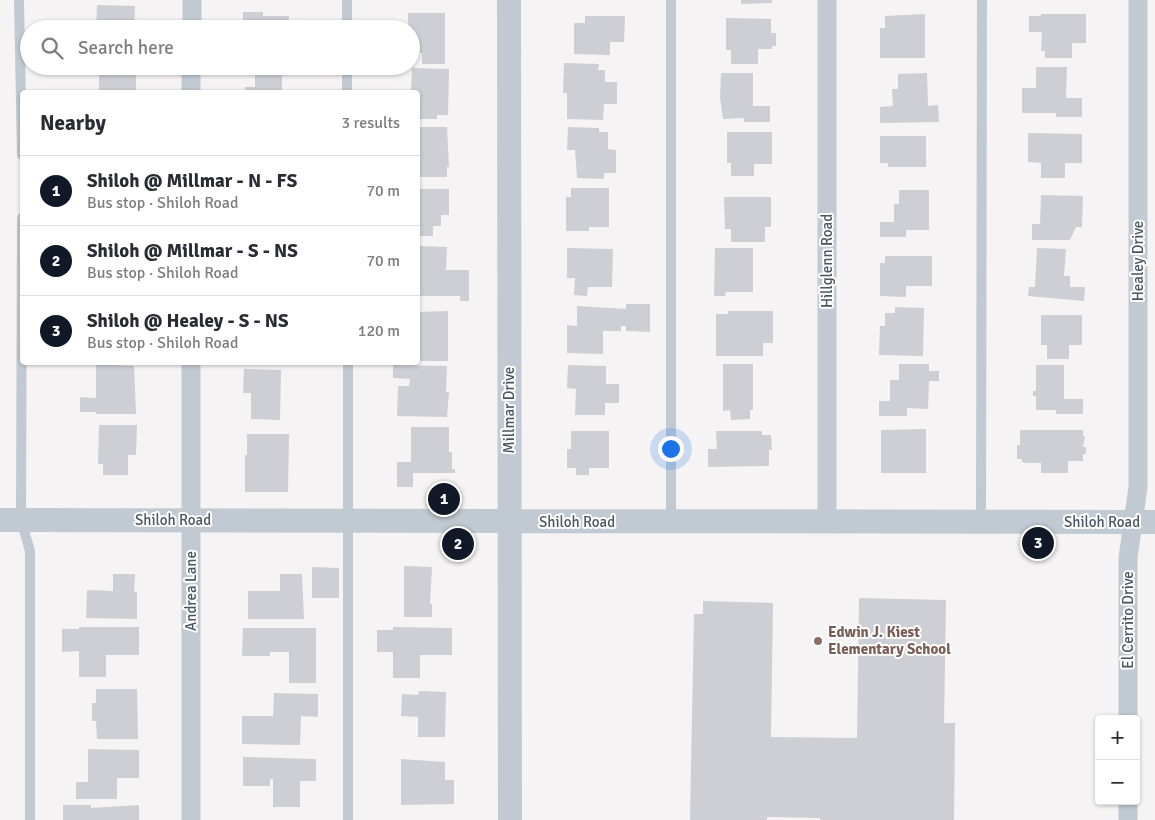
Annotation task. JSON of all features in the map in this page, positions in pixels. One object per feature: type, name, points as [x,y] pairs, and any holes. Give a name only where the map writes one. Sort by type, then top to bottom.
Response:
[{"type":"street","points":[[192,0],[192,20]]},
{"type":"street","name":"Millmar Drive","points":[[509,0],[510,820]]},
{"type":"street","name":"Hillglenn Road","points":[[827,0],[827,521]]},
{"type":"street","name":"Healey Drive","points":[[1138,0],[1138,487],[1144,522]]},
{"type":"street","points":[[192,75],[192,90]]},
{"type":"street","name":"Andrea Lane","points":[[191,365],[191,820]]},
{"type":"street","name":"Shiloh Road","points":[[10,520],[1144,522]]},
{"type":"street","name":"El Cerrito Drive","points":[[1128,715],[1128,558],[1144,522]]},
{"type":"street","points":[[1128,805],[1128,820]]},
{"type":"lane","points":[[19,0],[20,52]]},
{"type":"lane","points":[[347,0],[347,20]]},
{"type":"lane","points":[[670,0],[671,522]]},
{"type":"lane","points":[[981,522],[982,0]]},
{"type":"lane","points":[[20,75],[21,90]]},
{"type":"lane","points":[[347,75],[348,90]]},
{"type":"lane","points":[[20,268],[10,520],[30,551],[30,820]]},
{"type":"lane","points":[[348,365],[348,820]]},
{"type":"building","points":[[741,0],[772,0],[772,3],[741,4]]},
{"type":"building","points":[[97,5],[135,6],[134,20],[96,20]]},
{"type":"building","points":[[243,12],[263,12],[263,16],[289,16],[289,20],[243,20]]},
{"type":"building","points":[[408,13],[445,13],[445,64],[422,64],[420,20],[408,20]]},
{"type":"building","points":[[925,14],[925,58],[880,58],[880,28],[885,28],[885,16]]},
{"type":"building","points":[[1041,14],[1086,14],[1086,43],[1072,43],[1072,58],[1045,58],[1045,51],[1041,51],[1042,32],[1029,32],[1029,16],[1041,16]]},
{"type":"building","points":[[585,16],[625,16],[624,42],[610,42],[610,55],[574,54],[574,23],[585,23]]},
{"type":"building","points":[[726,18],[771,19],[771,33],[776,33],[776,46],[772,46],[772,49],[758,49],[758,64],[731,64],[731,50],[726,50]]},
{"type":"building","points":[[564,63],[599,64],[598,70],[605,70],[605,82],[617,82],[617,104],[604,104],[603,120],[567,119],[567,93],[563,93]]},
{"type":"building","points":[[1036,67],[1067,67],[1066,98],[1082,98],[1082,117],[1056,117],[1056,113],[1022,113],[1022,88],[1036,88]]},
{"type":"building","points":[[420,68],[449,69],[448,115],[437,115],[437,119],[420,119],[420,90],[411,90],[412,75],[420,75]]},
{"type":"building","points":[[721,73],[753,73],[753,106],[770,106],[770,122],[744,122],[744,118],[723,119],[720,97]]},
{"type":"building","points":[[927,73],[928,106],[938,105],[939,122],[880,123],[880,107],[893,106],[892,89],[898,89],[898,74]]},
{"type":"building","points":[[99,75],[136,75],[136,90],[99,90]]},
{"type":"building","points":[[255,75],[282,75],[282,90],[245,90],[245,87],[255,87]]},
{"type":"building","points":[[420,127],[447,127],[449,167],[447,167],[447,177],[420,177]]},
{"type":"building","points":[[568,127],[599,128],[599,132],[608,132],[608,149],[616,150],[616,173],[604,173],[604,179],[577,178],[575,150],[567,150]]},
{"type":"building","points":[[727,132],[772,132],[772,164],[754,164],[754,176],[731,176],[731,163],[727,163]]},
{"type":"building","points":[[1028,133],[1082,134],[1082,163],[1065,163],[1065,178],[1041,178],[1041,163],[1028,162]]},
{"type":"building","points":[[880,136],[926,136],[926,167],[888,167],[888,163],[880,163]]},
{"type":"building","points":[[571,188],[609,188],[609,227],[589,227],[589,231],[566,231],[566,197],[571,197]]},
{"type":"building","points":[[420,189],[449,189],[449,215],[441,215],[441,226],[433,226],[433,236],[420,236]]},
{"type":"building","points":[[899,190],[929,190],[929,230],[906,230],[906,237],[880,237],[880,222],[894,222],[894,204],[899,204]]},
{"type":"building","points":[[1041,195],[1083,196],[1082,227],[1076,227],[1070,240],[1032,240],[1032,224],[1040,224]]},
{"type":"building","points":[[724,197],[771,197],[771,227],[765,227],[765,242],[731,242],[731,229],[725,229]]},
{"type":"building","points":[[420,246],[447,247],[446,270],[469,270],[469,301],[460,301],[460,296],[420,296]]},
{"type":"building","points":[[567,248],[613,249],[612,287],[588,287],[587,296],[574,295],[575,278],[567,278]]},
{"type":"building","points":[[715,248],[753,248],[753,292],[726,292],[725,296],[714,296]]},
{"type":"building","points":[[1037,248],[1066,249],[1064,276],[1070,276],[1070,287],[1085,287],[1084,301],[1028,296],[1029,287],[1035,287]]},
{"type":"building","points":[[885,256],[932,256],[932,286],[906,286],[906,297],[880,296],[880,263],[885,263]]},
{"type":"building","points":[[626,304],[650,304],[650,332],[626,331],[626,326],[621,326],[621,331],[603,331],[603,354],[567,353],[567,325],[577,326],[577,306],[626,309]]},
{"type":"building","points":[[895,307],[924,308],[923,356],[879,355],[880,326],[885,326],[885,313],[895,313]]},
{"type":"building","points":[[448,311],[448,361],[420,361],[420,312]]},
{"type":"building","points":[[728,311],[773,311],[773,343],[763,343],[763,356],[716,356],[716,314],[728,314]]},
{"type":"building","points":[[1041,315],[1082,315],[1082,345],[1069,345],[1069,359],[1047,359],[1047,345],[1041,345]]},
{"type":"building","points":[[723,364],[753,364],[753,410],[750,410],[750,419],[731,420],[730,410],[723,411]]},
{"type":"building","points":[[899,364],[929,364],[929,371],[939,371],[939,381],[929,381],[928,409],[907,408],[907,416],[879,416],[879,401],[890,401],[890,380],[899,380]]},
{"type":"building","points":[[96,365],[134,366],[136,414],[80,412],[80,397],[96,398]]},
{"type":"building","points":[[393,365],[447,366],[446,392],[449,392],[447,417],[397,416],[398,386],[409,386],[410,379],[393,378]]},
{"type":"building","points":[[568,365],[606,366],[606,384],[619,384],[619,403],[605,403],[605,415],[575,415],[576,389],[567,388]]},
{"type":"building","points":[[1036,365],[1064,365],[1064,399],[1083,399],[1083,414],[1056,414],[1056,410],[1036,410],[1036,396],[1033,396],[1033,391],[1036,391]]},
{"type":"building","points":[[244,369],[281,370],[280,420],[251,419],[251,393],[243,393]]},
{"type":"building","points":[[99,425],[137,425],[136,455],[128,455],[128,475],[103,475],[103,464],[98,464]]},
{"type":"building","points":[[411,427],[449,427],[449,452],[452,452],[452,469],[455,469],[455,473],[413,473],[413,487],[397,487],[397,462],[411,462]]},
{"type":"building","points":[[926,429],[926,473],[881,473],[881,430]]},
{"type":"building","points":[[1020,430],[1083,430],[1083,436],[1085,436],[1083,447],[1086,447],[1086,454],[1083,454],[1083,461],[1068,461],[1068,473],[1041,473],[1041,463],[1027,463],[1022,462],[1022,459],[1017,459],[1017,445],[1020,445]]},
{"type":"building","points":[[571,431],[609,431],[609,468],[589,468],[589,475],[576,475],[576,468],[567,468],[567,449],[571,449]]},
{"type":"building","points":[[716,431],[762,431],[762,435],[771,435],[772,450],[769,450],[769,466],[708,467],[708,449],[717,449]]},
{"type":"building","points":[[247,434],[289,434],[288,492],[245,492]]},
{"type":"building","points":[[404,566],[432,567],[430,604],[432,604],[432,617],[404,617]]},
{"type":"building","points":[[312,567],[339,568],[339,598],[312,598]]},
{"type":"building","points":[[113,574],[135,574],[134,592],[137,592],[137,619],[86,618],[87,590],[113,591]]},
{"type":"building","points":[[280,574],[302,574],[304,619],[248,619],[248,591],[280,591]]},
{"type":"building","points":[[859,598],[946,600],[944,723],[955,723],[954,820],[820,820],[820,818],[767,817],[767,820],[690,820],[694,614],[703,614],[703,601],[773,603],[771,737],[857,738]]},
{"type":"building","points":[[79,627],[139,627],[139,655],[106,655],[106,677],[79,677],[79,651],[62,652],[62,629],[79,629]]},
{"type":"building","points":[[393,627],[452,628],[452,655],[420,655],[420,678],[393,678],[393,652],[377,652],[377,630],[393,630]]},
{"type":"building","points":[[243,628],[316,628],[316,683],[289,683],[289,652],[270,652],[270,656],[242,656]]},
{"type":"building","points":[[96,689],[137,689],[138,739],[97,739],[96,721],[92,721],[92,703],[96,703]]},
{"type":"building","points":[[419,691],[446,692],[445,737],[418,737],[418,717],[401,716],[402,694],[418,695]]},
{"type":"building","points":[[274,693],[318,694],[318,717],[301,716],[300,745],[242,744],[242,716],[273,716]]},
{"type":"building","points":[[88,749],[139,750],[139,778],[117,778],[117,799],[76,799],[76,782],[88,782]]},
{"type":"building","points":[[243,757],[316,759],[316,781],[300,781],[300,807],[273,807],[273,779],[270,779],[270,786],[243,786]]},
{"type":"building","points":[[401,759],[445,762],[445,780],[454,780],[454,804],[401,805]]},
{"type":"building","points":[[63,805],[91,805],[91,808],[139,805],[139,820],[63,820]]},
{"type":"place","name":"Shiloh @ Millmar - N - FS","points":[[444,499]]},
{"type":"place","name":"Shiloh @ Healey - S - NS","points":[[1038,543]]},
{"type":"place","name":"Shiloh @ Millmar - S - NS","points":[[458,544]]},
{"type":"place","name":"Edwin J. Kiest Elementary School","points":[[818,641]]}]
